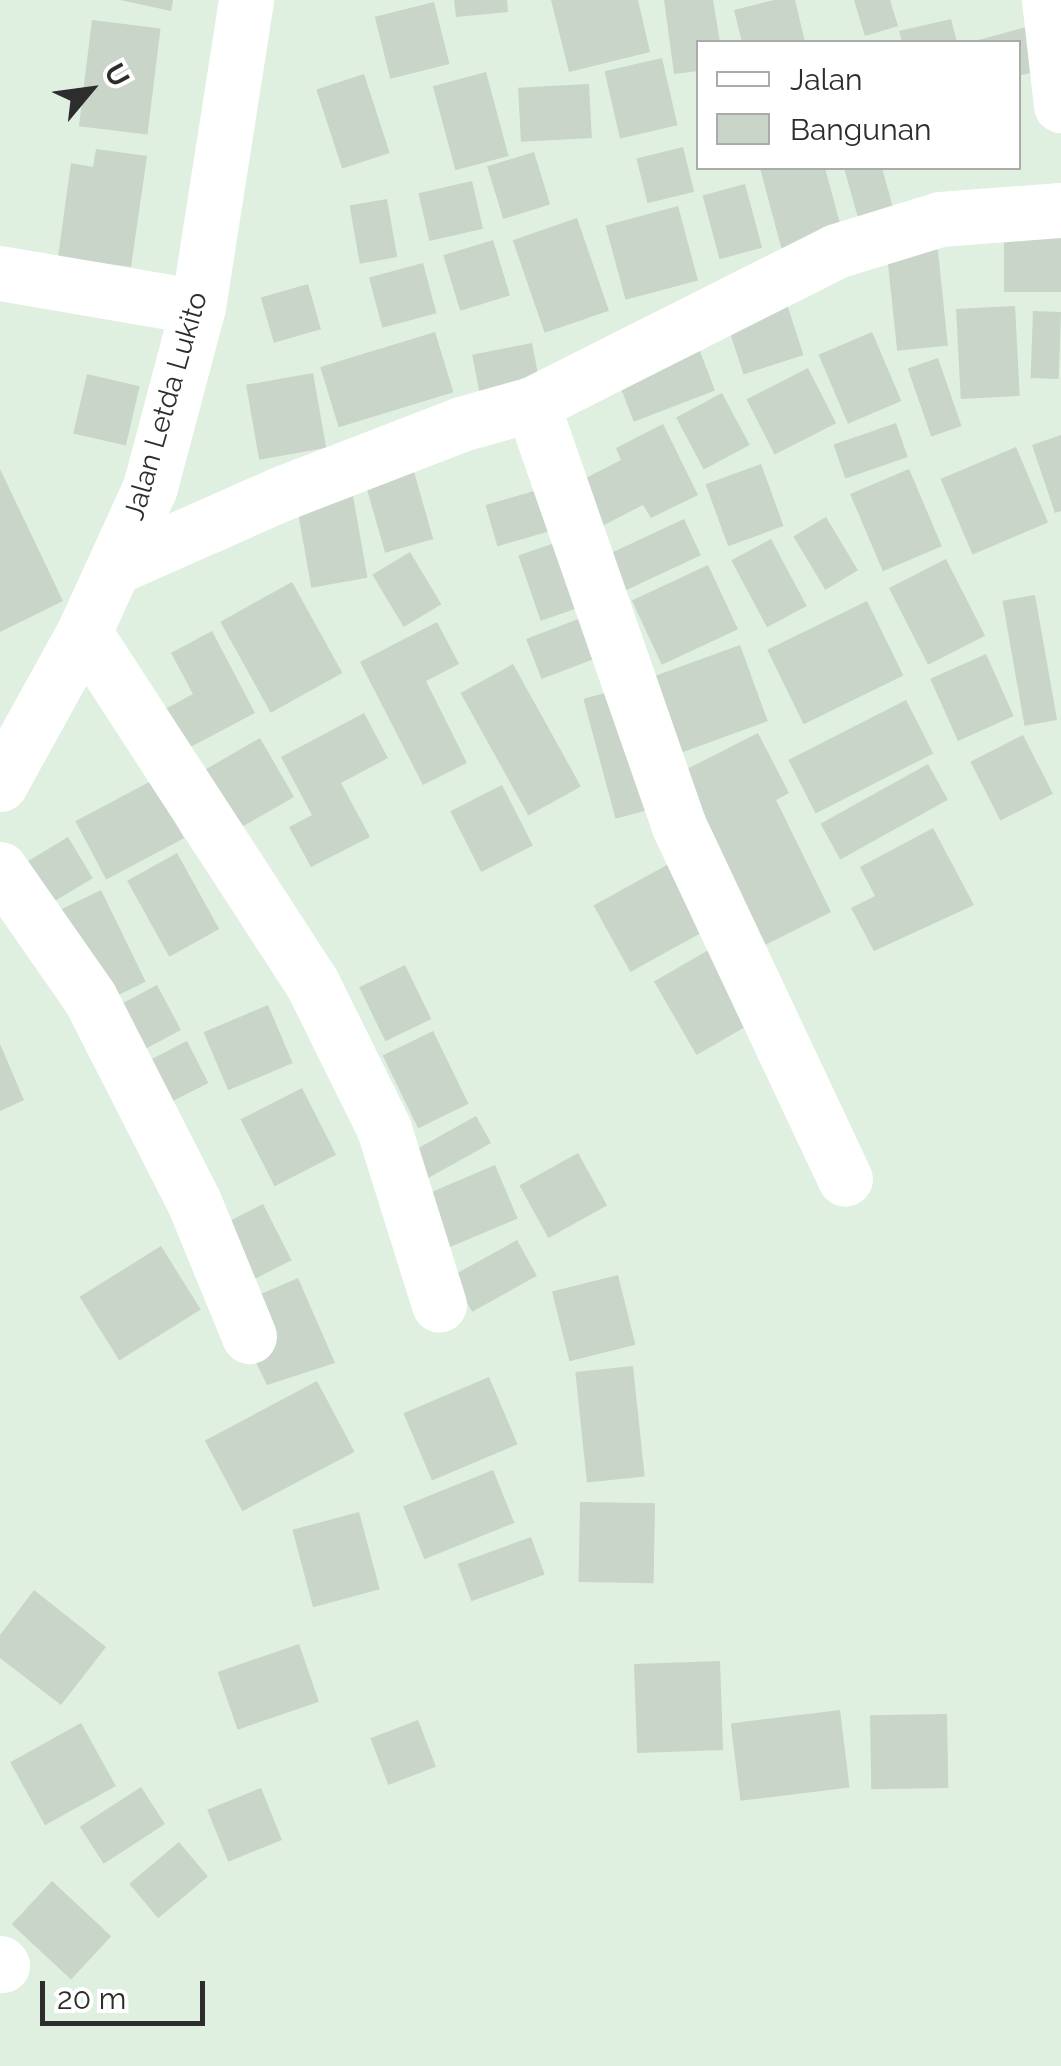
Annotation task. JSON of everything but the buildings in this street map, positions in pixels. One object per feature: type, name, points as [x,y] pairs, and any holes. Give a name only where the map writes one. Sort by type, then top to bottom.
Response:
[{"type":"street","name":"Jalan Letda Lukito","points":[[0,784],[84,632],[150,487],[198,306],[246,0]]},
{"type":"street","points":[[1049,0],[1061,104]]},
{"type":"street","points":[[117,566],[280,494],[462,424],[532,404],[836,251],[940,219],[1061,210]]},
{"type":"street","points":[[0,272],[198,306]]},
{"type":"street","points":[[532,404],[678,824],[845,1179]]},
{"type":"street","points":[[84,632],[312,983],[384,1130],[439,1306]]},
{"type":"street","points":[[0,869],[90,998],[194,1202],[249,1336]]}]
